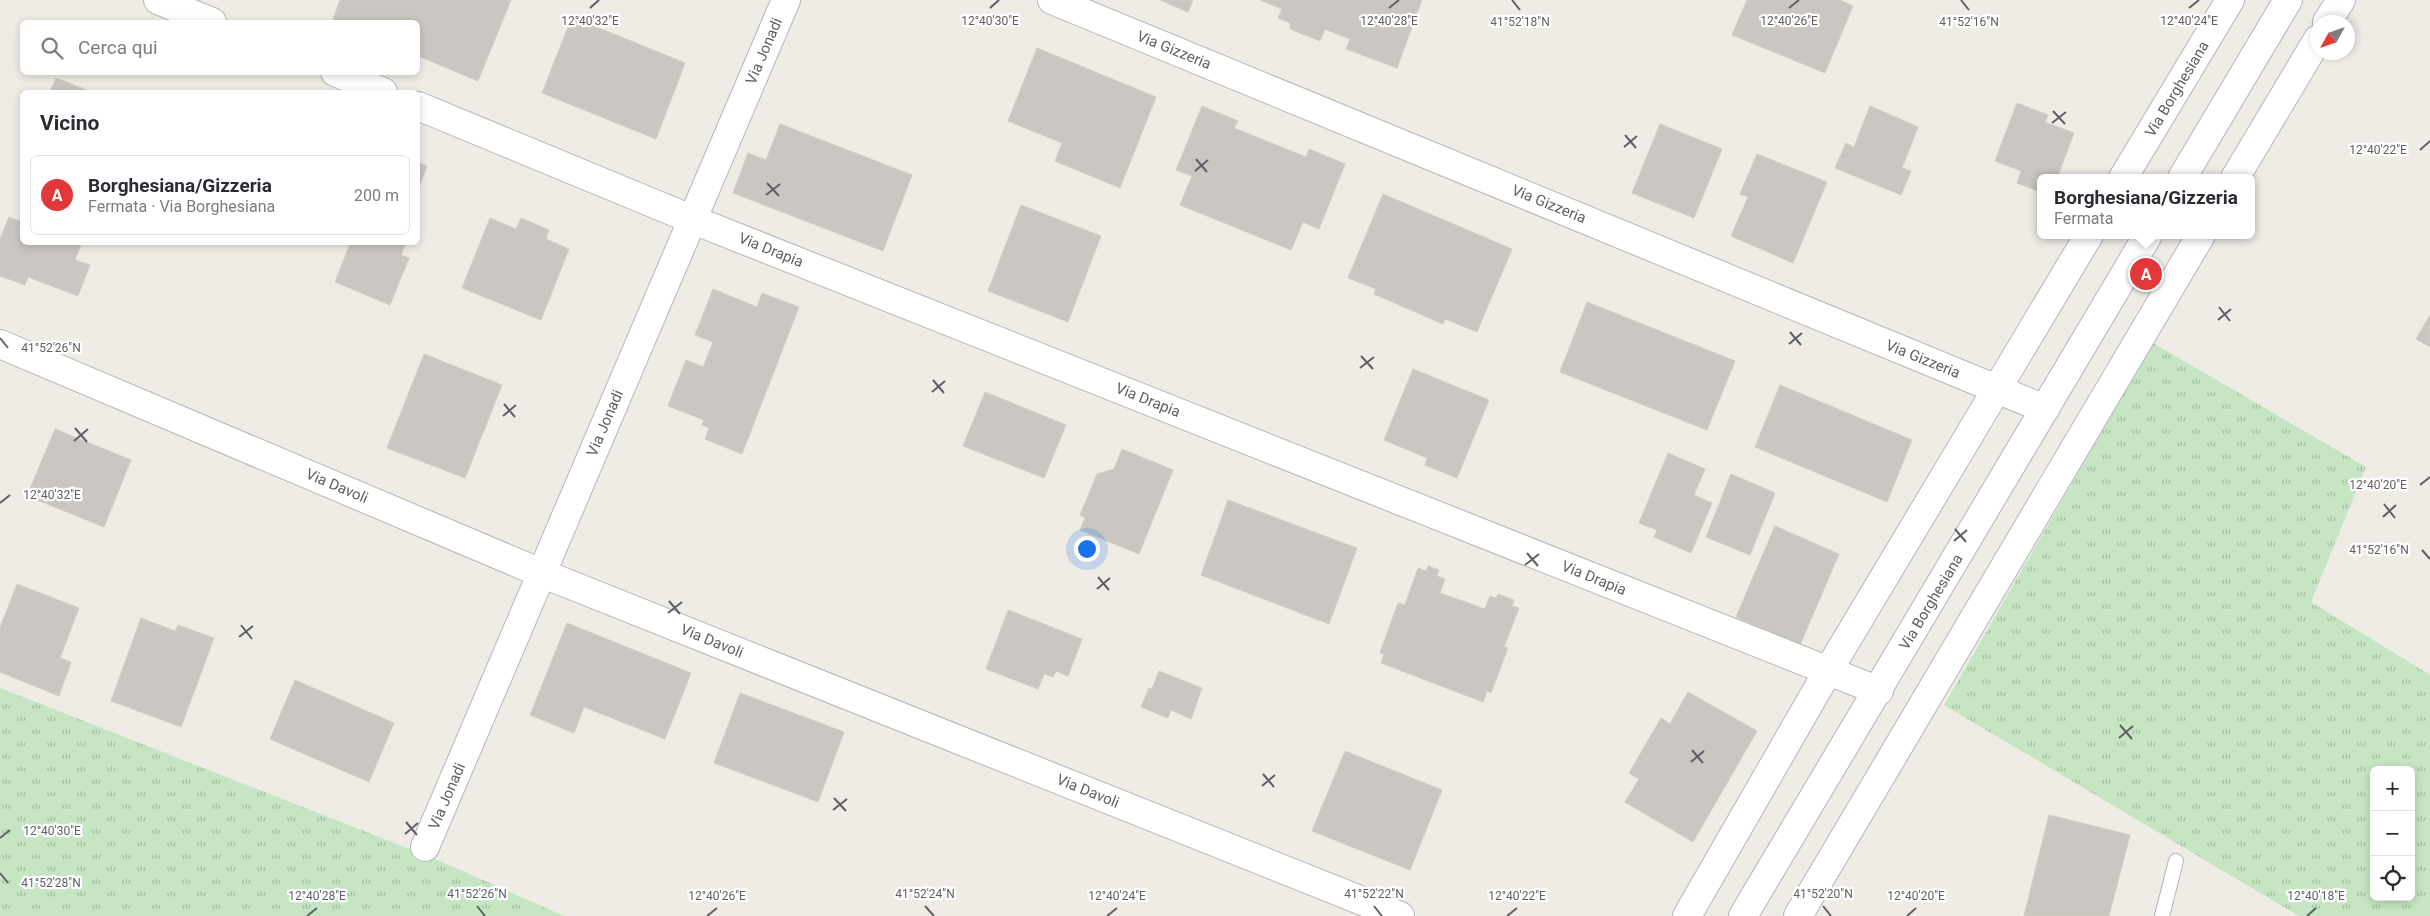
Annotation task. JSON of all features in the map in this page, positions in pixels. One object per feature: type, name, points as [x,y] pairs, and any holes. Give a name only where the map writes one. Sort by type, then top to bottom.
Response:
[{"type":"street","points":[[158,0],[207,20]]},
{"type":"street","name":"Via Jonadi","points":[[425,847],[691,218],[786,0]]},
{"type":"street","name":"Via Gizzeria","points":[[1052,0],[2045,409]]},
{"type":"street","name":"Via Borghesiana","points":[[2125,174],[2230,0]]},
{"type":"street","points":[[2184,174],[2288,0]]},
{"type":"street","points":[[2331,15],[2341,0]]},
{"type":"street","points":[[2237,174],[2310,52]]},
{"type":"street","points":[[342,75],[378,90]]},
{"type":"street","name":"Via Drapia","points":[[420,107],[691,218],[1879,691]]},
{"type":"street","points":[[1687,916],[1828,671],[2087,239]]},
{"type":"street","name":"Via Borghesiana","points":[[1743,916],[1879,691],[2146,239]]},
{"type":"street","points":[[1798,916],[2199,239]]},
{"type":"street","name":"Via Davoli","points":[[0,344],[541,572],[1400,916]]},
{"type":"lane","points":[[2162,916],[2176,861]]},
{"type":"green space","points":[[2153,343],[2366,467],[2311,602],[2430,675],[2430,916],[2299,916],[1944,705]]},
{"type":"green space","points":[[0,688],[440,861],[564,916],[0,916]]},
{"type":"building","points":[[340,0],[511,0],[478,81],[420,57],[420,20],[333,20]]},
{"type":"building","points":[[1160,0],[1193,0],[1188,12]]},
{"type":"building","points":[[1260,0],[1422,0],[1397,68],[1346,49],[1350,39],[1325,29],[1320,41],[1290,29],[1290,23],[1278,18],[1282,9]]},
{"type":"building","points":[[1747,0],[1840,0],[1853,6],[1825,73],[1732,35]]},
{"type":"building","points":[[572,17],[685,63],[656,139],[542,93]]},
{"type":"building","points":[[1037,48],[1156,97],[1120,188],[1055,161],[1062,143],[1008,121]]},
{"type":"building","points":[[56,78],[87,90],[51,90]]},
{"type":"building","points":[[2017,103],[2048,115],[2045,122],[2074,133],[2059,174],[2037,174],[2037,190],[2017,183],[2021,171],[1995,161]]},
{"type":"building","points":[[1202,106],[1238,121],[1234,128],[1306,157],[1309,149],[1345,164],[1319,229],[1303,222],[1291,250],[1180,205],[1192,176],[1176,170]]},
{"type":"building","points":[[1870,106],[1918,127],[1902,168],[1911,171],[1901,195],[1835,168],[1846,143],[1854,147]]},
{"type":"building","points":[[780,124],[912,175],[883,251],[733,193],[748,153],[766,160]]},
{"type":"building","points":[[1660,124],[1722,149],[1694,218],[1632,193]]},
{"type":"building","points":[[1757,154],[1827,182],[1793,263],[1731,236],[1748,197],[1740,194]]},
{"type":"building","points":[[420,163],[427,166],[420,185]]},
{"type":"building","points":[[1383,194],[1512,249],[1477,332],[1445,319],[1443,324],[1374,294],[1376,289],[1348,278]]},
{"type":"building","points":[[1021,205],[1101,236],[1068,322],[988,291]]},
{"type":"building","points":[[9,217],[20,221],[20,245],[81,245],[75,260],[90,265],[78,296],[28,277],[25,285],[0,276],[0,239]]},
{"type":"building","points":[[490,218],[516,229],[521,218],[549,230],[546,239],[569,249],[541,320],[462,288]]},
{"type":"building","points":[[350,245],[405,245],[401,255],[409,258],[390,305],[335,282]]},
{"type":"building","points":[[713,289],[757,307],[762,293],[799,307],[742,454],[705,439],[709,428],[702,425],[704,420],[668,406],[686,360],[703,367],[713,342],[695,335]]},
{"type":"building","points":[[1587,302],[1735,361],[1707,430],[1560,372]]},
{"type":"building","points":[[2430,315],[2430,347],[2416,339]]},
{"type":"building","points":[[424,354],[502,385],[465,478],[387,448]]},
{"type":"building","points":[[1413,369],[1489,400],[1457,478],[1425,465],[1427,458],[1384,440]]},
{"type":"building","points":[[1780,385],[1912,440],[1887,502],[1755,447]]},
{"type":"building","points":[[985,392],[1066,425],[1044,478],[963,446]]},
{"type":"building","points":[[55,429],[131,460],[104,527],[27,496]]},
{"type":"building","points":[[1122,449],[1173,470],[1139,554],[1080,530],[1085,518],[1080,515],[1097,474],[1114,469]]},
{"type":"building","points":[[1668,453],[1705,469],[1694,495],[1712,503],[1691,553],[1654,537],[1657,530],[1639,523]]},
{"type":"building","points":[[1731,474],[1775,493],[1750,555],[1706,537]]},
{"type":"building","points":[[1228,500],[1357,548],[1329,624],[1201,575]]},
{"type":"building","points":[[1775,526],[1839,554],[1800,645],[1736,617]]},
{"type":"building","points":[[1428,566],[1439,570],[1437,576],[1445,579],[1440,593],[1485,609],[1490,596],[1496,598],[1498,594],[1514,600],[1512,606],[1519,608],[1504,647],[1508,648],[1491,693],[1487,691],[1483,702],[1381,663],[1384,654],[1380,653],[1398,603],[1405,605],[1418,568],[1426,571]]},
{"type":"building","points":[[17,584],[79,608],[60,658],[71,662],[59,696],[0,672],[0,628]]},
{"type":"building","points":[[1008,610],[1082,639],[1068,676],[1056,671],[1053,677],[1044,674],[1038,689],[986,669]]},
{"type":"building","points":[[141,618],[175,631],[178,625],[214,638],[181,727],[111,701]]},
{"type":"building","points":[[567,623],[691,673],[665,739],[584,707],[574,733],[530,715]]},
{"type":"building","points":[[1159,671],[1202,688],[1191,719],[1171,710],[1168,718],[1141,707],[1149,688],[1152,689]]},
{"type":"building","points":[[295,680],[394,723],[369,782],[270,739]]},
{"type":"building","points":[[1688,692],[1757,731],[1693,842],[1625,802],[1639,779],[1629,773],[1661,718],[1670,724]]},
{"type":"building","points":[[740,693],[844,732],[818,802],[714,763]]},
{"type":"building","points":[[1345,751],[1442,790],[1410,870],[1312,831]]},
{"type":"building","points":[[2049,815],[2130,835],[2109,916],[2024,916]]},
{"type":"place","name":"Borghesiana/Gizzeria","points":[[2146,274]]}]
